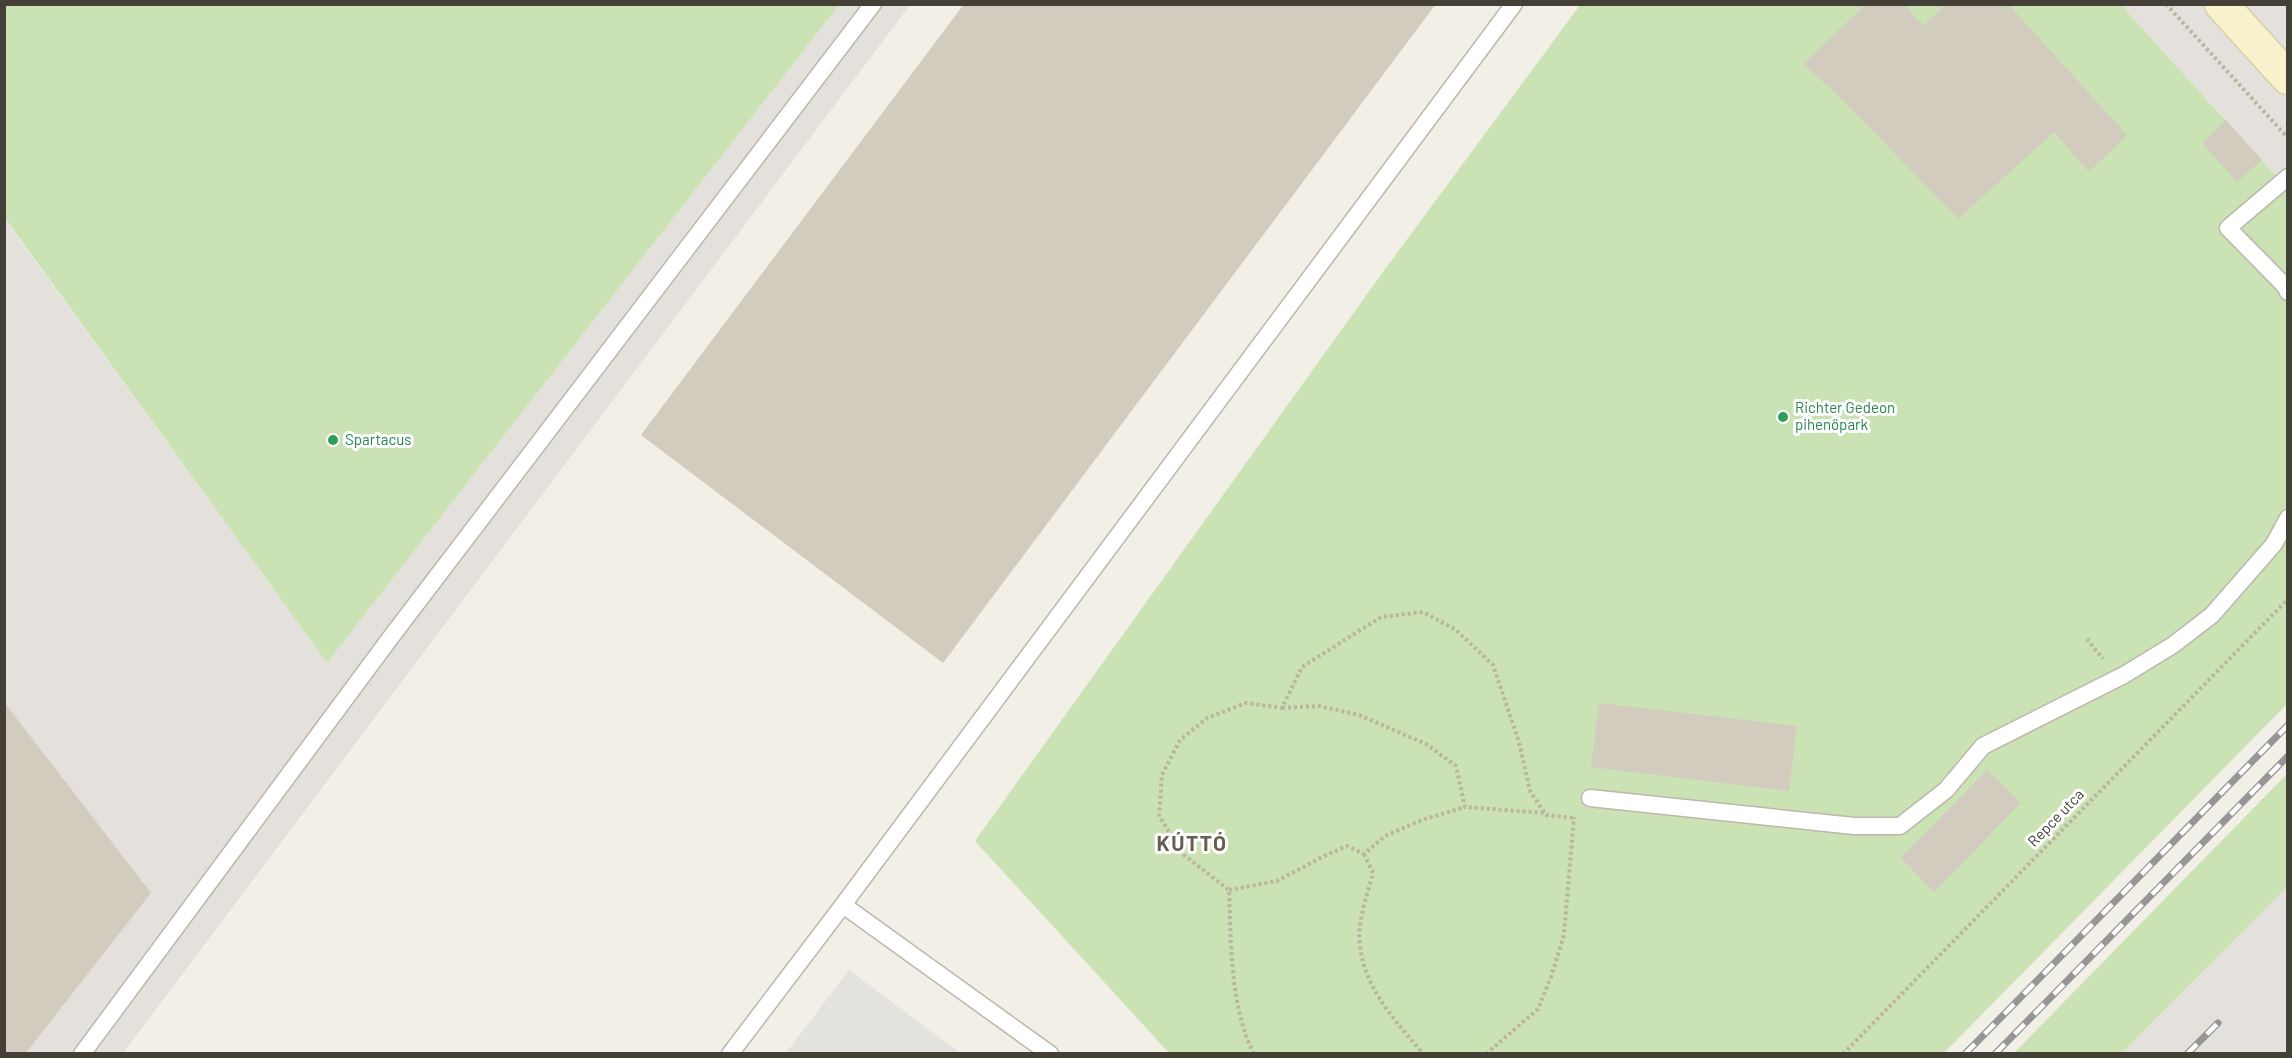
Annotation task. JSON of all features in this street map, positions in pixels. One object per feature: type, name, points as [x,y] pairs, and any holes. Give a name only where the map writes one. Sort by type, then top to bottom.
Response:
[{"type":"street","points":[[2220,4],[2288,78]]},
{"type":"lane","points":[[82,1053],[391,637],[873,4]]},
{"type":"lane","points":[[730,1053],[843,905],[1514,4]]},
{"type":"lane","points":[[2288,177],[2228,228],[2285,286],[2288,292]]},
{"type":"lane","points":[[1590,798],[1854,826],[1900,826],[1946,790],[1983,746],[2124,675],[2173,645],[2212,615],[2274,544],[2288,518]]},
{"type":"lane","points":[[843,905],[1050,1053]]},
{"type":"path","points":[[2166,4],[2288,138]]},
{"type":"path","name":"Repce utca","points":[[1843,1053],[2288,599]]},
{"type":"path","points":[[1282,708],[1302,667],[1381,617],[1423,612],[1456,630],[1493,665],[1518,742],[1530,791],[1545,813]]},
{"type":"path","points":[[1254,1053],[1244,1034],[1235,980],[1229,890],[1184,855],[1159,816],[1162,775],[1180,740],[1207,718],[1246,704],[1282,708],[1319,706],[1349,713],[1426,744],[1456,766],[1465,807]]},
{"type":"path","points":[[1364,854],[1385,836],[1422,820],[1465,807],[1545,813],[1573,818],[1564,935],[1551,977],[1538,1009],[1486,1053]]},
{"type":"path","points":[[1229,890],[1277,881],[1347,846],[1364,854],[1373,873],[1363,908],[1359,945],[1367,978],[1388,1011],[1424,1053]]},
{"type":"shaded area","points":[[839,5],[910,5],[123,1053],[5,1053],[4,218],[327,663]]},
{"type":"shaded area","points":[[2121,5],[2287,5],[2287,188],[2226,120]]},
{"type":"shaded area","points":[[2287,887],[2287,1053],[2122,1053]]},
{"type":"shaded area","points":[[849,970],[960,1053],[786,1053]]},
{"type":"green space","name":"Spartacus","points":[[4,5],[839,5],[327,663],[5,218]]},
{"type":"green space","name":"Richter Gedeon pihenőpark","points":[[1580,5],[2121,5],[2287,188],[2287,704],[1944,1053],[1169,1053],[975,841],[1383,272]]},
{"type":"green space","points":[[2287,774],[2287,887],[2122,1053],[2014,1053]]},
{"type":"building","points":[[964,4],[1436,4],[943,663],[641,435]]},
{"type":"building","points":[[1866,4],[1904,4],[1923,26],[1946,4],[2008,4],[2127,135],[2089,172],[2054,132],[1958,219],[1842,99],[1803,64]]},
{"type":"building","points":[[2226,120],[2262,160],[2237,182],[2202,143]]},
{"type":"building","points":[[4,702],[151,893],[25,1054],[4,1054]]},
{"type":"building","points":[[1599,703],[1797,726],[1789,791],[1591,767]]},
{"type":"building","points":[[1987,770],[2021,803],[1934,892],[1901,858]]},
{"type":"railway","points":[[1965,1054],[2288,725]]},
{"type":"railway","points":[[1995,1054],[2288,756]]},
{"type":"railway","points":[[2187,1054],[2218,1023]]},
{"type":"place","name":"Richter Gedeon pihenőpark","points":[[1783,417]]},
{"type":"place","name":"Spartacus","points":[[333,440]]},
{"type":"district","name":"KÚTTÓ","points":[[1192,844]]}]
